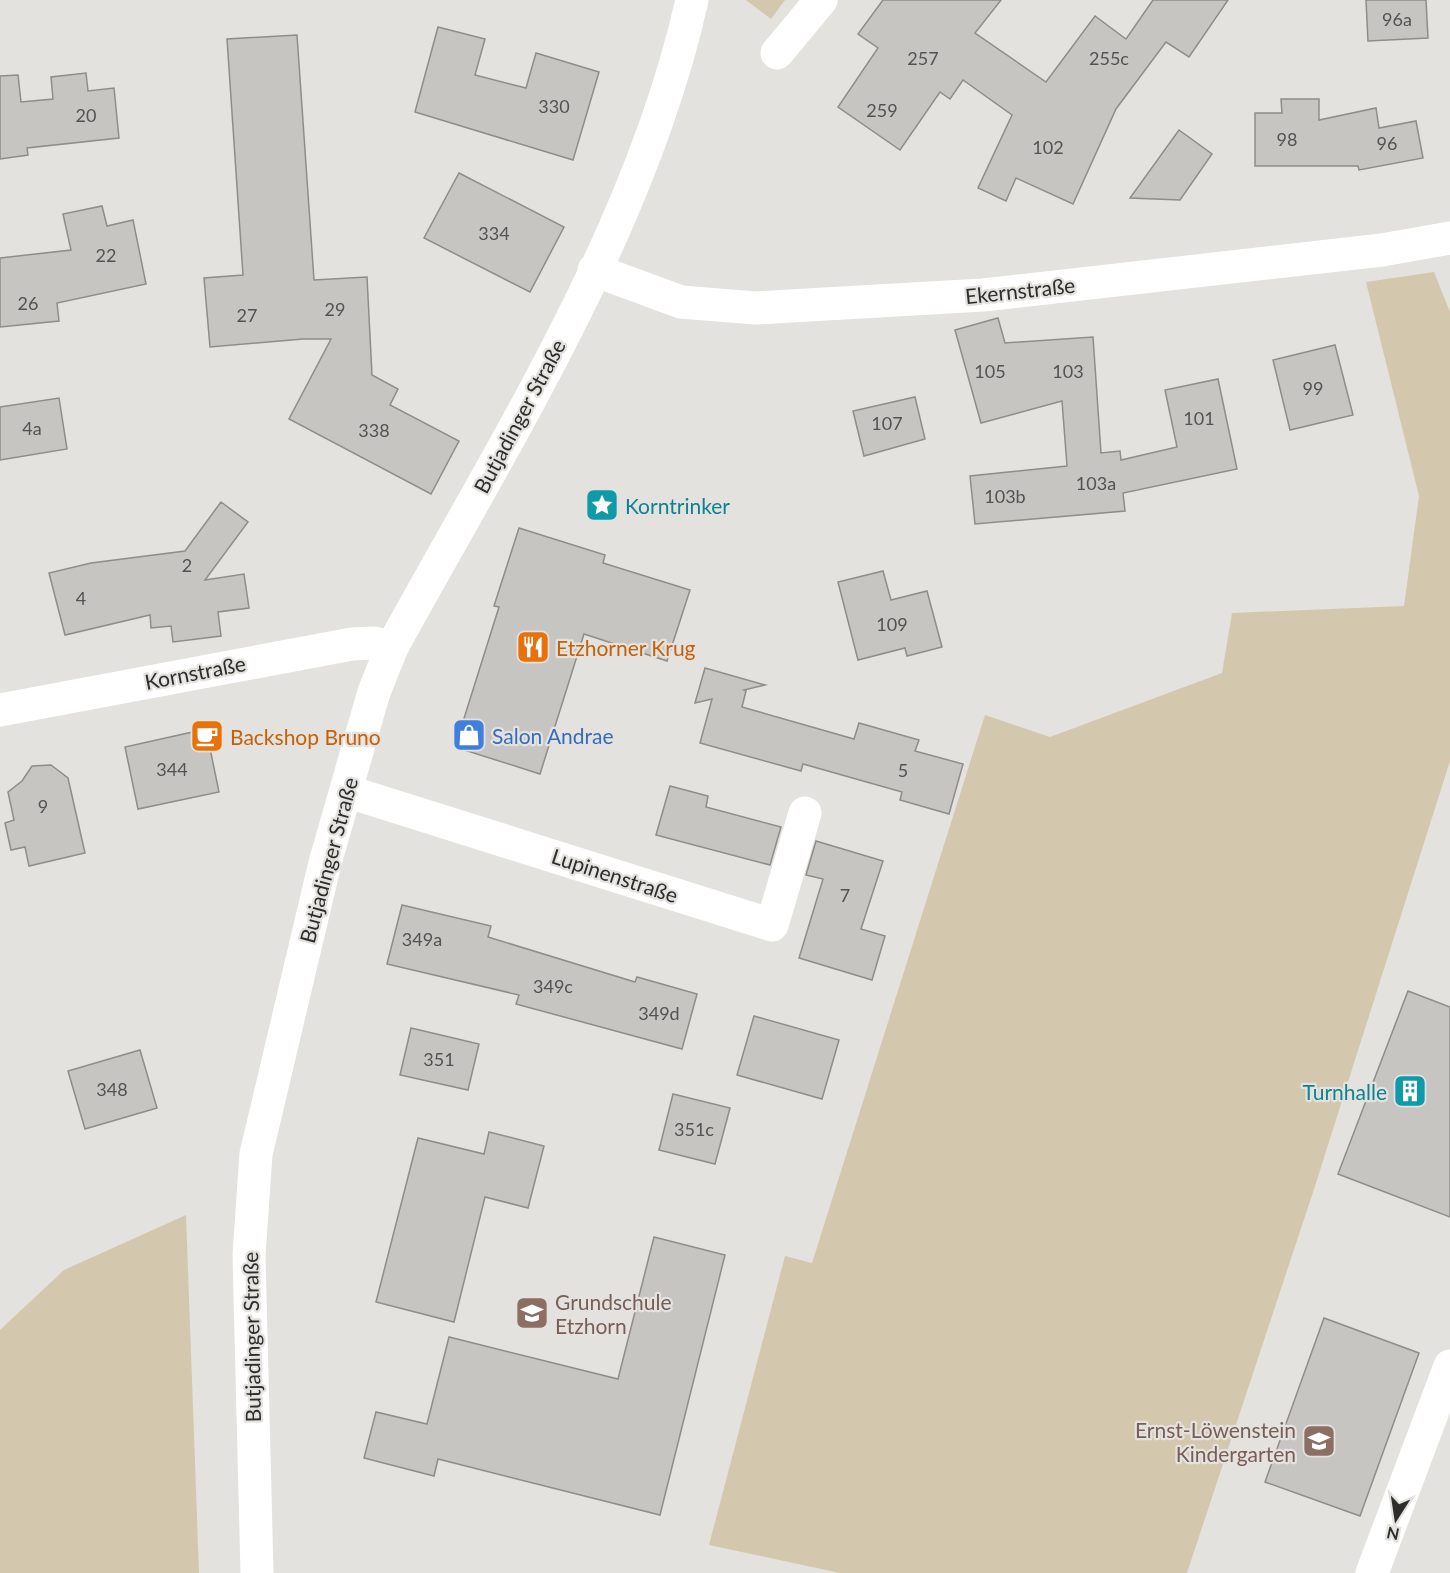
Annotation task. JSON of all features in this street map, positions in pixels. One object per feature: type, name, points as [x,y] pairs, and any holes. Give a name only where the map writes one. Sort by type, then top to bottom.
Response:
[{"type":"street","name":"Butjadinger Straße","points":[[257,1573],[249,1255],[256,1155],[325,863],[374,692],[392,646],[548,365],[594,270],[647,152],[692,0]]},
{"type":"street","points":[[777,53],[821,0]]},
{"type":"street","name":"Ekernstraße","points":[[594,270],[681,302],[755,308],[983,295],[1382,250],[1450,238]]},
{"type":"street","name":"Kornstraße","points":[[0,710],[352,644],[373,643],[392,646]]},
{"type":"street","name":"Lupinenstraße","points":[[346,791],[772,925],[805,813]]},
{"type":"street","points":[[1372,1573],[1450,1366]]},
{"type":"shaded area","points":[[746,0],[785,0],[771,19]]},
{"type":"shaded area","points":[[1434,272],[1450,312],[1450,761],[1315,1186],[1187,1573],[840,1573],[709,1545],[785,1256],[812,1263],[985,715],[1050,737],[1222,673],[1232,613],[1404,606],[1419,496],[1366,282]]},
{"type":"shaded area","points":[[186,1215],[199,1573],[0,1573],[0,1330],[64,1270]]},
{"type":"building","points":[[883,0],[1001,0],[975,33],[1046,82],[1095,16],[1126,39],[1153,0],[1228,0],[1189,57],[1166,42],[1116,109],[1073,204],[1016,178],[1006,201],[978,188],[1012,115],[963,80],[950,99],[940,92],[900,150],[838,107],[878,48],[858,34]]},
{"type":"building","points":[[1366,0],[1426,0],[1428,38],[1368,41]]},
{"type":"building","points":[[438,27],[485,39],[475,75],[526,88],[536,53],[599,72],[573,160],[415,112]]},
{"type":"building","points":[[297,35],[314,280],[367,277],[372,375],[398,389],[390,405],[459,441],[431,494],[289,419],[331,339],[303,339],[210,347],[204,278],[243,275],[227,39]]},
{"type":"building","points":[[86,73],[88,91],[114,88],[119,138],[27,148],[28,155],[0,159],[0,76],[18,75],[21,102],[53,99],[51,77]]},
{"type":"building","points":[[1281,99],[1319,99],[1319,120],[1376,108],[1379,128],[1416,121],[1423,158],[1359,170],[1358,166],[1255,166],[1255,113],[1282,113]]},
{"type":"building","points":[[1179,130],[1212,154],[1180,200],[1130,198]]},
{"type":"building","points":[[459,173],[564,227],[530,292],[424,238]]},
{"type":"building","points":[[102,206],[107,226],[133,220],[146,284],[57,303],[59,321],[0,327],[0,258],[71,250],[63,214]]},
{"type":"building","points":[[998,318],[1005,343],[1093,337],[1101,453],[1120,451],[1121,460],[1177,447],[1165,390],[1218,379],[1237,469],[1123,493],[1125,511],[975,524],[970,476],[1067,466],[1062,401],[981,423],[955,330]]},
{"type":"building","points":[[1335,345],[1353,415],[1290,430],[1273,360]]},
{"type":"building","points":[[915,397],[925,439],[864,456],[853,411]]},
{"type":"building","points":[[59,398],[67,449],[0,460],[0,407]]},
{"type":"building","points":[[221,502],[248,522],[205,580],[244,574],[249,608],[218,612],[221,636],[173,642],[171,626],[151,628],[150,615],[65,635],[49,573],[91,563],[185,551]]},
{"type":"building","name":"Etzhorner Krug","points":[[519,528],[605,555],[603,563],[690,590],[667,661],[584,634],[540,774],[455,747],[499,607],[494,606]]},
{"type":"building","points":[[883,571],[891,600],[927,591],[942,647],[907,656],[905,648],[858,660],[838,582]]},
{"type":"building","points":[[705,668],[765,685],[744,690],[746,691],[742,707],[854,739],[859,723],[919,740],[915,751],[963,764],[949,814],[900,800],[902,792],[803,764],[801,771],[700,743],[712,699],[695,703]]},
{"type":"building","points":[[206,729],[219,792],[138,809],[125,747]]},
{"type":"building","points":[[51,765],[68,778],[85,853],[29,866],[25,847],[11,850],[5,823],[14,820],[8,792],[22,781],[32,766]]},
{"type":"building","points":[[670,786],[708,796],[706,807],[781,827],[770,865],[656,835]]},
{"type":"building","points":[[816,841],[883,861],[861,929],[885,936],[872,980],[799,958],[823,879],[806,875]]},
{"type":"building","points":[[402,905],[491,926],[488,937],[635,982],[637,977],[697,994],[682,1049],[516,1004],[519,995],[387,964]]},
{"type":"building","name":"Turnhalle","points":[[1408,991],[1450,1007],[1450,1217],[1338,1174]]},
{"type":"building","points":[[754,1016],[839,1040],[822,1099],[737,1075]]},
{"type":"building","points":[[411,1028],[479,1044],[468,1090],[400,1075]]},
{"type":"building","points":[[140,1050],[157,1108],[85,1129],[68,1071]]},
{"type":"building","points":[[673,1094],[730,1108],[715,1164],[659,1150]]},
{"type":"building","points":[[489,1132],[544,1146],[528,1208],[485,1197],[454,1322],[376,1302],[418,1138],[484,1154]]},
{"type":"building","points":[[654,1237],[725,1255],[660,1515],[438,1459],[434,1476],[364,1458],[376,1412],[427,1424],[449,1337],[618,1379]]},
{"type":"building","points":[[1324,1318],[1419,1353],[1360,1516],[1265,1482]]},
{"type":"place","name":"Korntrinker","points":[[602,505]]},
{"type":"place","name":"Etzhorner Krug","points":[[533,647]]},
{"type":"place","name":"Salon Andrae","points":[[469,735]]},
{"type":"place","name":"Backshop Bruno","points":[[207,736]]},
{"type":"place","name":"Turnhalle","points":[[1410,1091]]},
{"type":"place","name":"Grundschule Etzhorn","points":[[532,1313]]},
{"type":"place","name":"Ernst-Löwenstein Kindergarten","points":[[1319,1441]]}]
